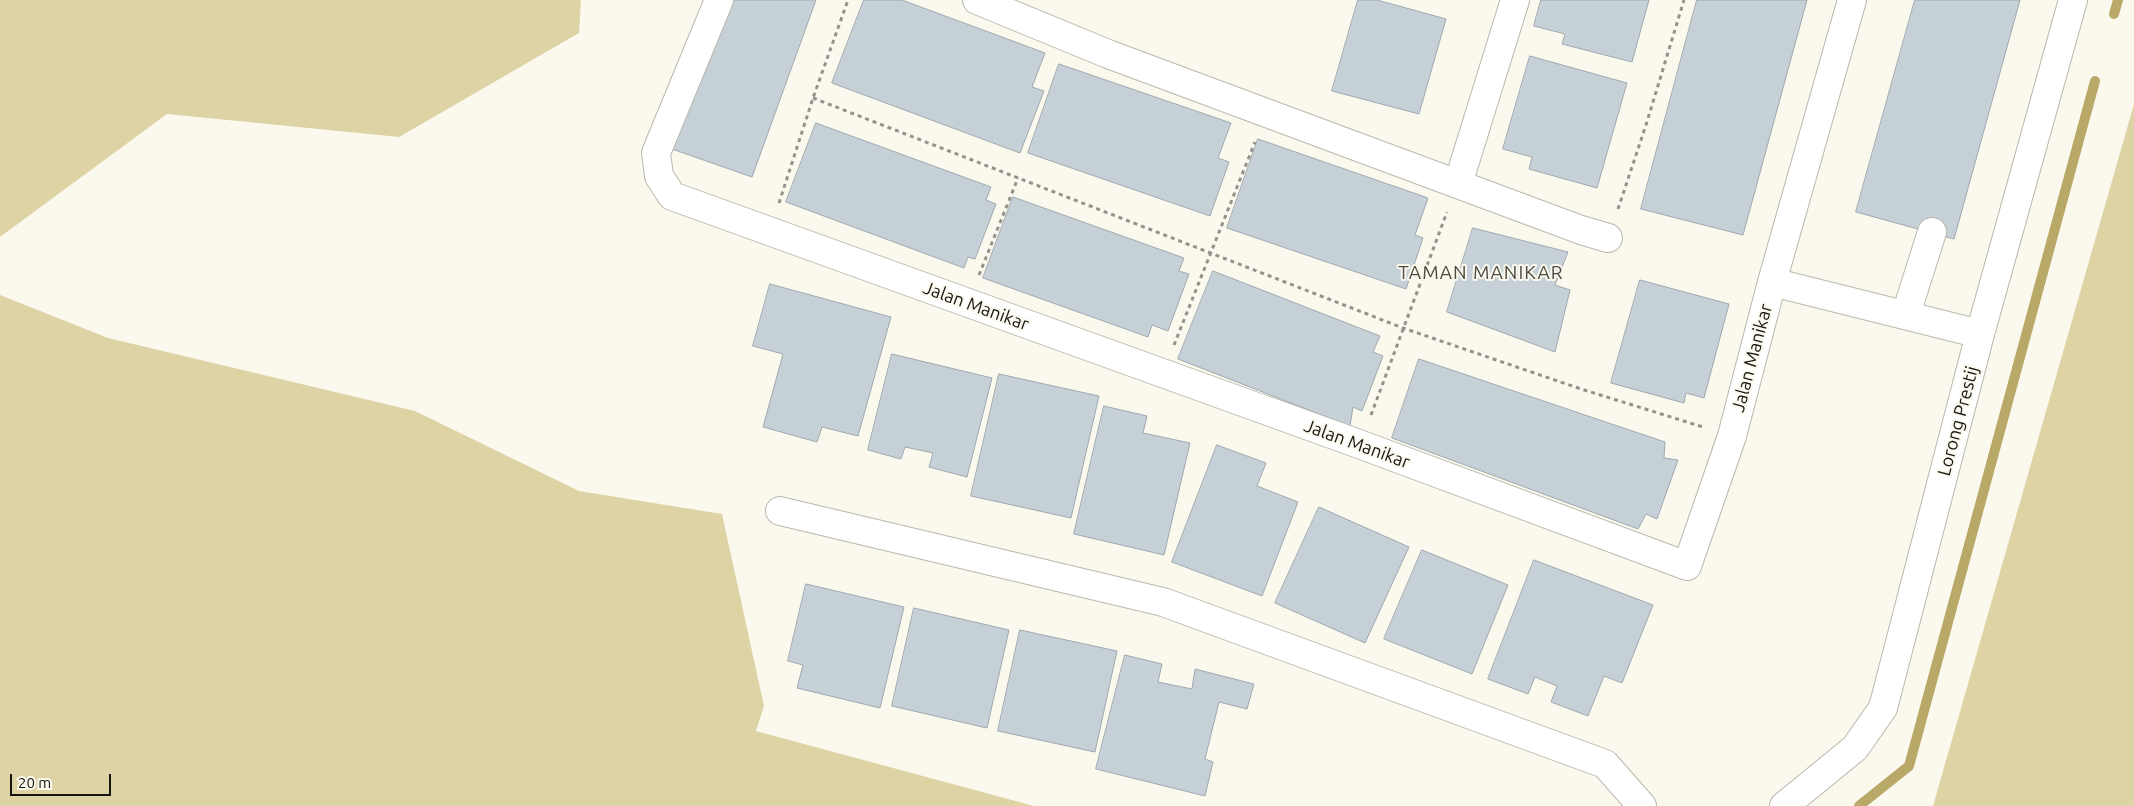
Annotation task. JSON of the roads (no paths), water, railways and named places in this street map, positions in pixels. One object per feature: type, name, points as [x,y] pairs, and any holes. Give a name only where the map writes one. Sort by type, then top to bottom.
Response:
[{"type":"street","name":"Jalan Manikar","points":[[719,0],[656,153],[659,176],[672,196],[1360,444],[1687,566],[1732,436],[1772,282],[1852,0]]},
{"type":"street","points":[[976,0],[1108,54],[1580,230],[1608,238]]},
{"type":"street","points":[[1458,184],[1514,0]]},
{"type":"street","name":"Lorong Prestij","points":[[1784,806],[1855,748],[1883,708],[1980,334],[2073,0]]},
{"type":"street","points":[[1906,314],[1932,232]]},
{"type":"street","points":[[1772,282],[1980,334]]},
{"type":"street","points":[[780,511],[1162,602],[1604,764],[1642,806]]},
{"type":"waterway","points":[[2114,14],[2118,0]]},
{"type":"waterway","points":[[1859,806],[1909,766],[2095,81]]},
{"type":"district","name":"TAMAN MANIKAR","points":[[1481,273]]}]
